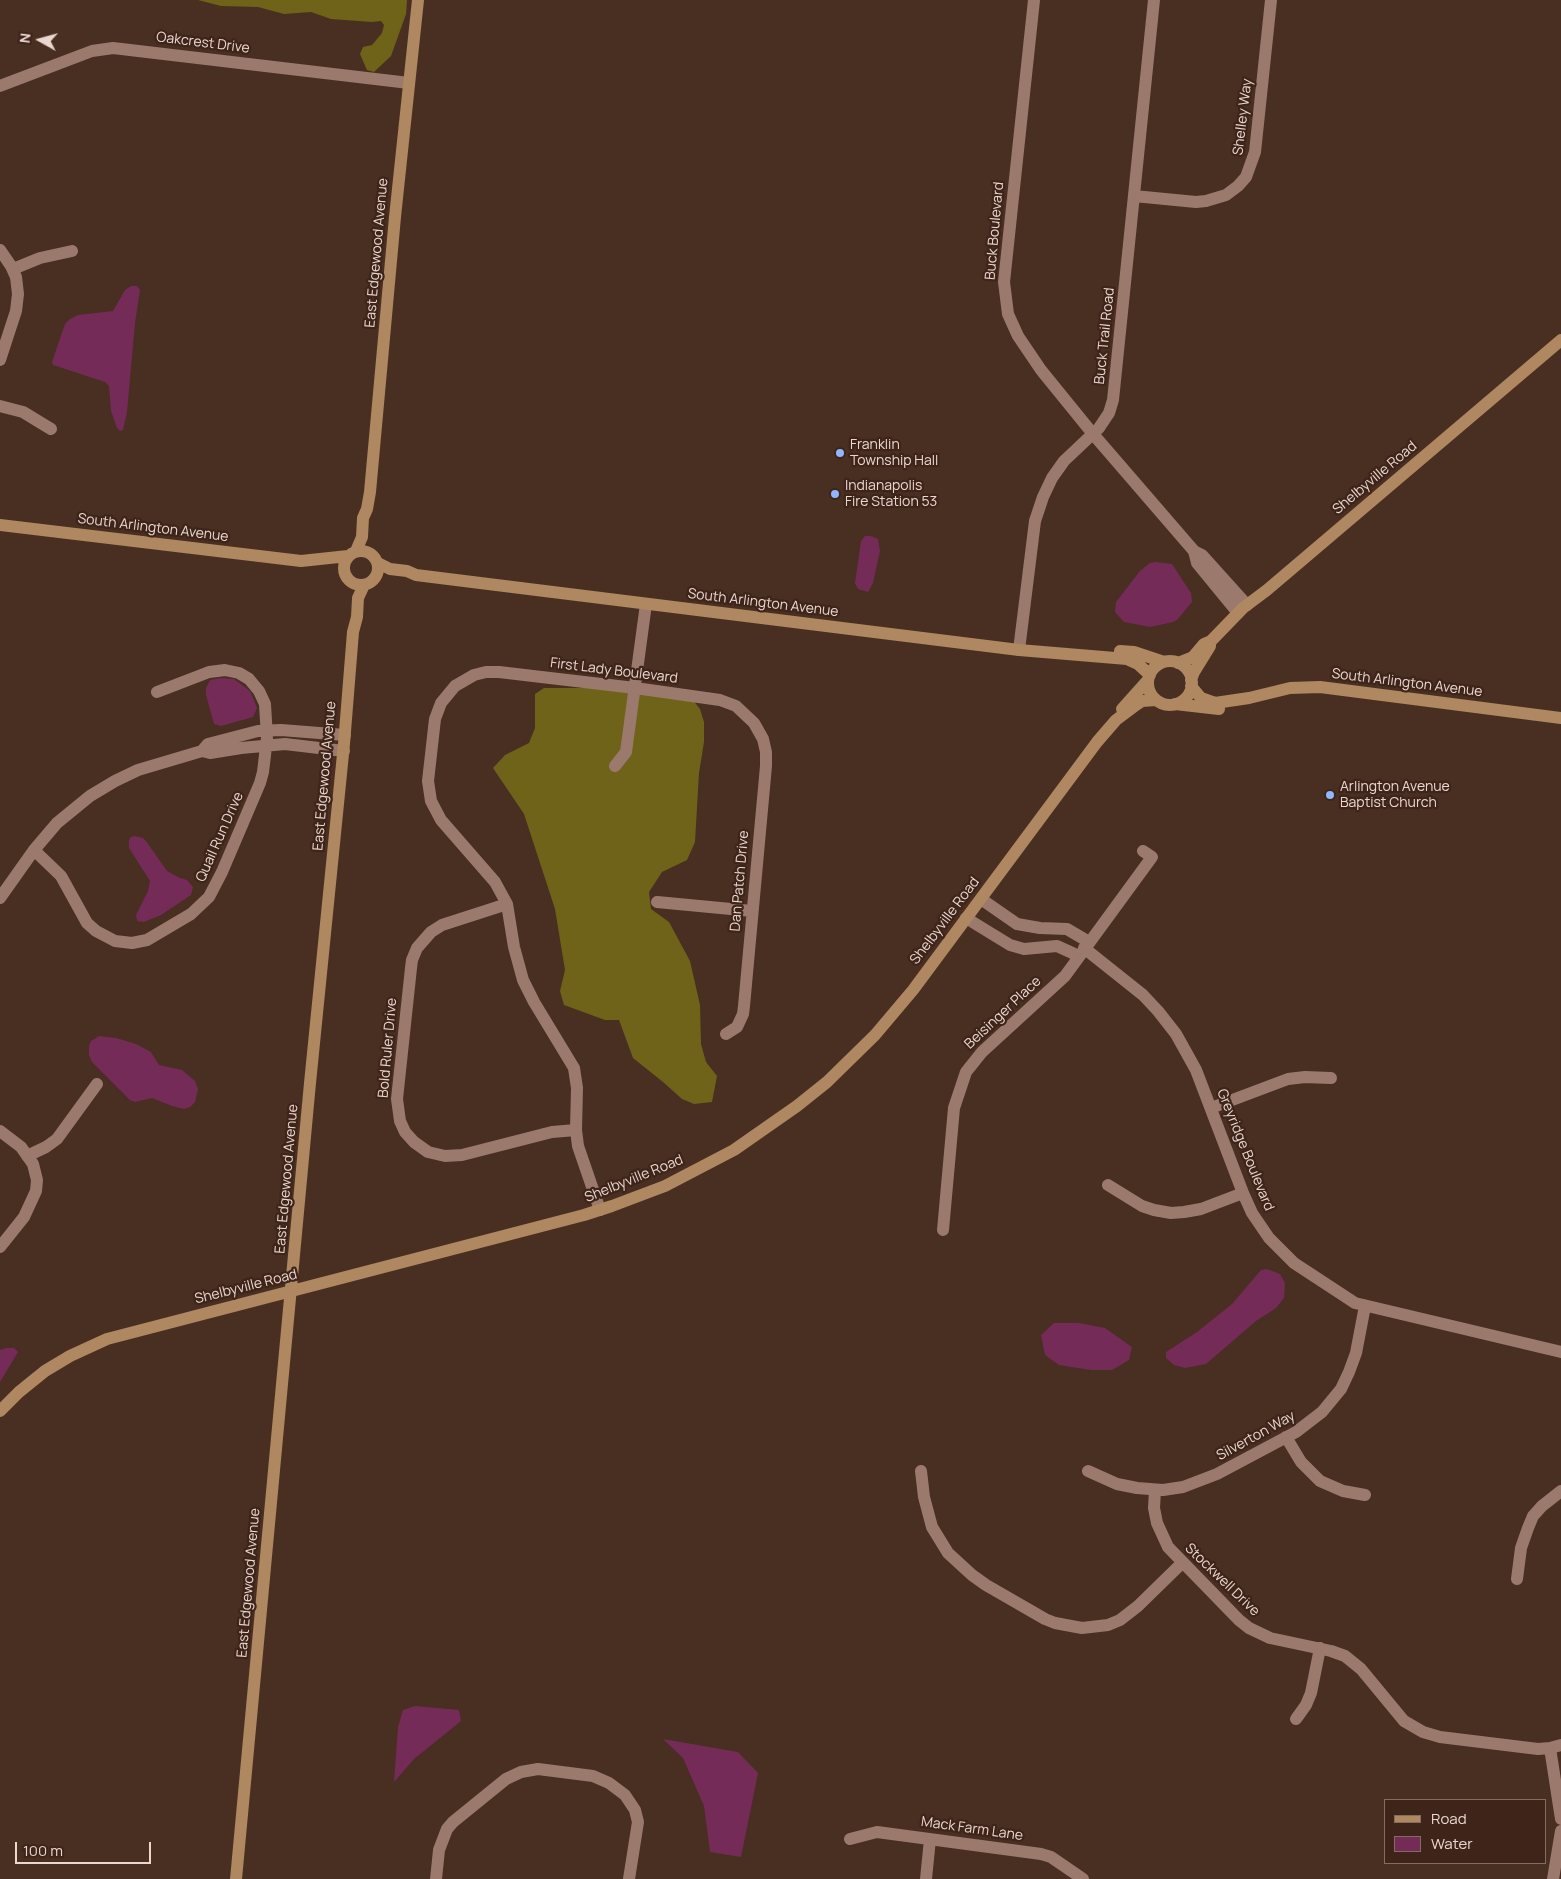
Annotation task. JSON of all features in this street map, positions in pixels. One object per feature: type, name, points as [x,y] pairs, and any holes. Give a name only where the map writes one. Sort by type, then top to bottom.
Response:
[{"type":"main road","name":"East Edgewood Avenue","points":[[367,509],[418,0]]},
{"type":"main road","name":"Shelbyville Road","points":[[1211,641],[1242,609],[1561,340]]},
{"type":"main road","points":[[353,632],[350,616],[351,596],[344,564],[362,537],[363,518],[367,509]]},
{"type":"main road","points":[[353,632],[357,617],[358,598],[378,572],[370,543],[370,519],[367,509]]},
{"type":"main road","name":"South Arlington Avenue","points":[[0,526],[302,561],[352,554]]},
{"type":"main road","points":[[352,554],[365,551],[375,559]]},
{"type":"main road","name":"South Arlington Avenue","points":[[375,559],[390,569],[408,571],[416,575],[1019,650],[1080,656],[1106,656],[1133,661],[1149,677]]},
{"type":"main road","name":"South Arlington Avenue","points":[[302,561],[310,566],[334,567],[346,576]]},
{"type":"main road","name":"South Arlington Avenue","points":[[369,582],[387,577],[407,578],[416,575]]},
{"type":"main road","points":[[346,576],[355,584],[369,582]]},
{"type":"main road","name":"East Edgewood Avenue","points":[[236,1879],[310,1083],[344,751],[353,632]]},
{"type":"main road","points":[[1116,720],[1125,704],[1149,677],[1156,666],[1164,662],[1178,663],[1193,657],[1204,644],[1211,641]]},
{"type":"main road","points":[[1116,720],[1142,701],[1156,700],[1167,705],[1175,704],[1185,698],[1194,672],[1209,650],[1211,641]]},
{"type":"main road","name":"South Arlington Avenue","points":[[1106,656],[1114,652],[1128,651],[1164,662]]},
{"type":"main road","points":[[1178,663],[1187,670],[1191,683]]},
{"type":"main road","points":[[1149,677],[1150,691],[1156,700]]},
{"type":"main road","name":"South Arlington Avenue","points":[[1191,683],[1201,698],[1218,703],[1290,688],[1320,686],[1561,718]]},
{"type":"main road","name":"South Arlington Avenue","points":[[1175,704],[1219,710],[1237,705],[1249,698]]},
{"type":"main road","name":"Shelbyville Road","points":[[0,1411],[19,1392],[45,1371],[96,1343],[119,1335],[600,1210],[641,1196],[700,1169],[757,1135],[832,1078],[875,1035],[900,1006],[981,899],[1096,742],[1116,720]]},
{"type":"street","name":"Buck Boulevard","points":[[1034,0],[1004,282],[1008,314],[1018,336],[1041,370],[1093,434],[1194,551],[1202,555],[1242,609]]},
{"type":"street","name":"Buck Trail Road","points":[[1019,650],[1038,509],[1050,482],[1059,468],[1093,434],[1104,420],[1113,400],[1154,0]]},
{"type":"street","name":"Shelley Way","points":[[1134,196],[1206,202],[1226,195],[1246,177],[1255,152],[1271,0]]},
{"type":"street","name":"Oakcrest Drive","points":[[0,86],[92,51],[109,48],[409,83]]},
{"type":"street","points":[[0,250],[13,269],[18,294],[16,311],[0,360]]},
{"type":"street","points":[[13,269],[40,258],[72,251]]},
{"type":"street","points":[[0,406],[23,412],[51,429]]},
{"type":"street","points":[[615,766],[626,752],[646,604]]},
{"type":"street","name":"Quail Run Drive","points":[[34,850],[61,876],[85,920],[96,931],[118,942],[132,943],[147,940],[191,914],[209,897],[222,872],[260,783],[266,738],[263,698],[251,681],[239,673],[225,670],[213,671],[157,692]]},
{"type":"street","name":"First Lady Boulevard","points":[[507,904],[495,882],[441,820],[431,801],[428,780],[435,719],[446,696],[459,683],[469,677],[482,673],[499,672],[635,688],[724,701],[743,711],[757,727]]},
{"type":"street","name":"Dan Patch Drive","points":[[726,1034],[737,1027],[743,1014],[766,766],[765,748],[757,727]]},
{"type":"street","points":[[0,898],[34,850],[57,823],[104,787],[146,767],[202,751],[210,753],[266,738],[281,730],[345,735]]},
{"type":"street","points":[[266,738],[285,744],[344,751]]},
{"type":"street","name":"Beisinger Place","points":[[943,1230],[954,1108],[960,1085],[966,1072],[982,1052],[1065,976],[1152,857],[1143,851]]},
{"type":"street","name":"Greyridge Boulevard","points":[[981,899],[1017,924],[1040,928],[1067,929],[1084,948],[1128,982],[1163,1017],[1187,1052],[1211,1108],[1243,1193],[1264,1231],[1287,1257],[1306,1272],[1346,1298],[1365,1306],[1561,1352]]},
{"type":"street","points":[[657,902],[752,911]]},
{"type":"street","points":[[507,904],[515,954],[524,980],[534,1002],[574,1068],[577,1088],[576,1130],[578,1146],[600,1210]]},
{"type":"street","name":"Bold Ruler Drive","points":[[507,904],[442,925],[431,932],[417,948],[411,968],[397,1100],[400,1121],[410,1139],[420,1148],[432,1154],[449,1156],[462,1155],[552,1132],[576,1130]]},
{"type":"street","name":"Greyridge Boulevard","points":[[966,918],[1010,945],[1024,949],[1057,946],[1084,948]]},
{"type":"street","points":[[1211,1108],[1288,1079],[1305,1077],[1331,1078]]},
{"type":"street","points":[[28,1156],[57,1139],[97,1084]]},
{"type":"street","points":[[0,1131],[14,1140],[28,1156],[36,1174],[36,1191],[24,1217],[0,1247]]},
{"type":"street","points":[[1108,1185],[1142,1206],[1171,1213],[1201,1209],[1243,1193]]},
{"type":"street","name":"Silverton Way","points":[[1088,1471],[1123,1486],[1155,1490],[1183,1487],[1208,1479],[1286,1437],[1313,1420],[1341,1389],[1350,1372],[1356,1352],[1365,1306]]},
{"type":"street","points":[[1286,1437],[1301,1462],[1320,1481],[1343,1491],[1365,1495]]},
{"type":"street","points":[[921,1471],[924,1497],[932,1527],[948,1552],[986,1585],[1044,1620],[1082,1628],[1108,1625],[1120,1620],[1138,1606],[1182,1563]]},
{"type":"street","name":"Stockwell Drive","points":[[1155,1490],[1154,1508],[1158,1526],[1168,1547],[1249,1628],[1270,1638],[1320,1648],[1352,1660],[1404,1721],[1423,1732],[1440,1737],[1538,1748],[1556,1746]]},
{"type":"street","points":[[1517,1579],[1523,1540],[1530,1522],[1545,1503],[1561,1491]]},
{"type":"street","points":[[1296,1719],[1306,1705],[1311,1693],[1320,1648]]},
{"type":"street","points":[[1556,1746],[1561,1820]]},
{"type":"street","points":[[436,1879],[439,1850],[447,1829],[506,1779],[521,1772],[538,1769],[593,1776],[609,1783],[625,1795],[635,1810],[638,1822],[629,1879]]},
{"type":"street","points":[[1553,1879],[1561,1831]]},
{"type":"street","name":"Mack Farm Lane","points":[[850,1839],[877,1832],[1041,1854],[1051,1857],[1083,1879]]},
{"type":"street","points":[[926,1879],[930,1839]]},
{"type":"shaded area","points":[[198,0],[407,0],[406,14],[391,56],[374,72],[367,70],[360,54],[363,47],[372,45],[382,33],[384,25],[381,21],[331,19],[311,12],[284,14],[258,7],[221,6]]},
{"type":"shaded area","points":[[544,688],[635,688],[689,695],[700,709],[704,722],[704,742],[699,773],[695,842],[687,860],[662,872],[649,892],[651,909],[669,922],[690,961],[700,1005],[701,1044],[706,1062],[717,1076],[712,1102],[694,1104],[682,1099],[633,1058],[619,1020],[605,1020],[564,1005],[560,991],[565,970],[555,909],[524,814],[493,768],[505,755],[529,743],[535,728],[535,694]]},
{"type":"water","points":[[131,286],[137,286],[140,290],[127,412],[123,430],[120,431],[117,428],[111,411],[109,386],[105,382],[53,365],[52,362],[65,324],[70,319],[78,315],[113,311],[125,290]]},
{"type":"water","points":[[865,536],[878,539],[880,551],[873,583],[868,592],[858,589],[855,583],[861,541]]},
{"type":"water","points":[[1150,563],[1172,564],[1191,593],[1192,602],[1177,620],[1173,622],[1150,627],[1124,622],[1115,612],[1116,602],[1140,571]]},
{"type":"water","points":[[221,678],[234,679],[250,691],[257,708],[253,717],[221,726],[214,724],[206,695],[206,688],[210,680]]},
{"type":"water","points":[[135,836],[146,841],[167,871],[187,880],[193,887],[191,895],[161,915],[144,922],[137,921],[136,915],[148,891],[150,881],[129,848],[129,840]]},
{"type":"water","points":[[99,1036],[116,1038],[136,1044],[151,1052],[159,1065],[182,1070],[195,1081],[198,1089],[195,1102],[190,1107],[184,1109],[152,1098],[135,1102],[130,1100],[92,1062],[89,1055],[89,1046],[91,1041]]},
{"type":"water","points":[[1267,1269],[1280,1274],[1285,1283],[1284,1298],[1276,1308],[1256,1321],[1206,1364],[1185,1368],[1174,1365],[1166,1358],[1166,1352],[1197,1332],[1232,1304],[1261,1270]]},
{"type":"water","points":[[1054,1323],[1079,1323],[1105,1328],[1132,1347],[1129,1360],[1112,1370],[1091,1370],[1059,1365],[1045,1355],[1041,1335]]},
{"type":"water","points":[[14,1348],[18,1352],[0,1382],[0,1350]]},
{"type":"water","points":[[415,1706],[459,1710],[461,1721],[414,1759],[394,1782],[398,1727],[403,1710]]},
{"type":"water","points":[[663,1739],[738,1752],[758,1773],[741,1857],[710,1852],[704,1806],[683,1758]]},
{"type":"place","name":"Franklin Township Hall","points":[[840,453]]},
{"type":"place","name":"Indianapolis Fire Station 53","points":[[835,494]]},
{"type":"place","name":"Arlington Avenue Baptist Church","points":[[1330,795]]}]
